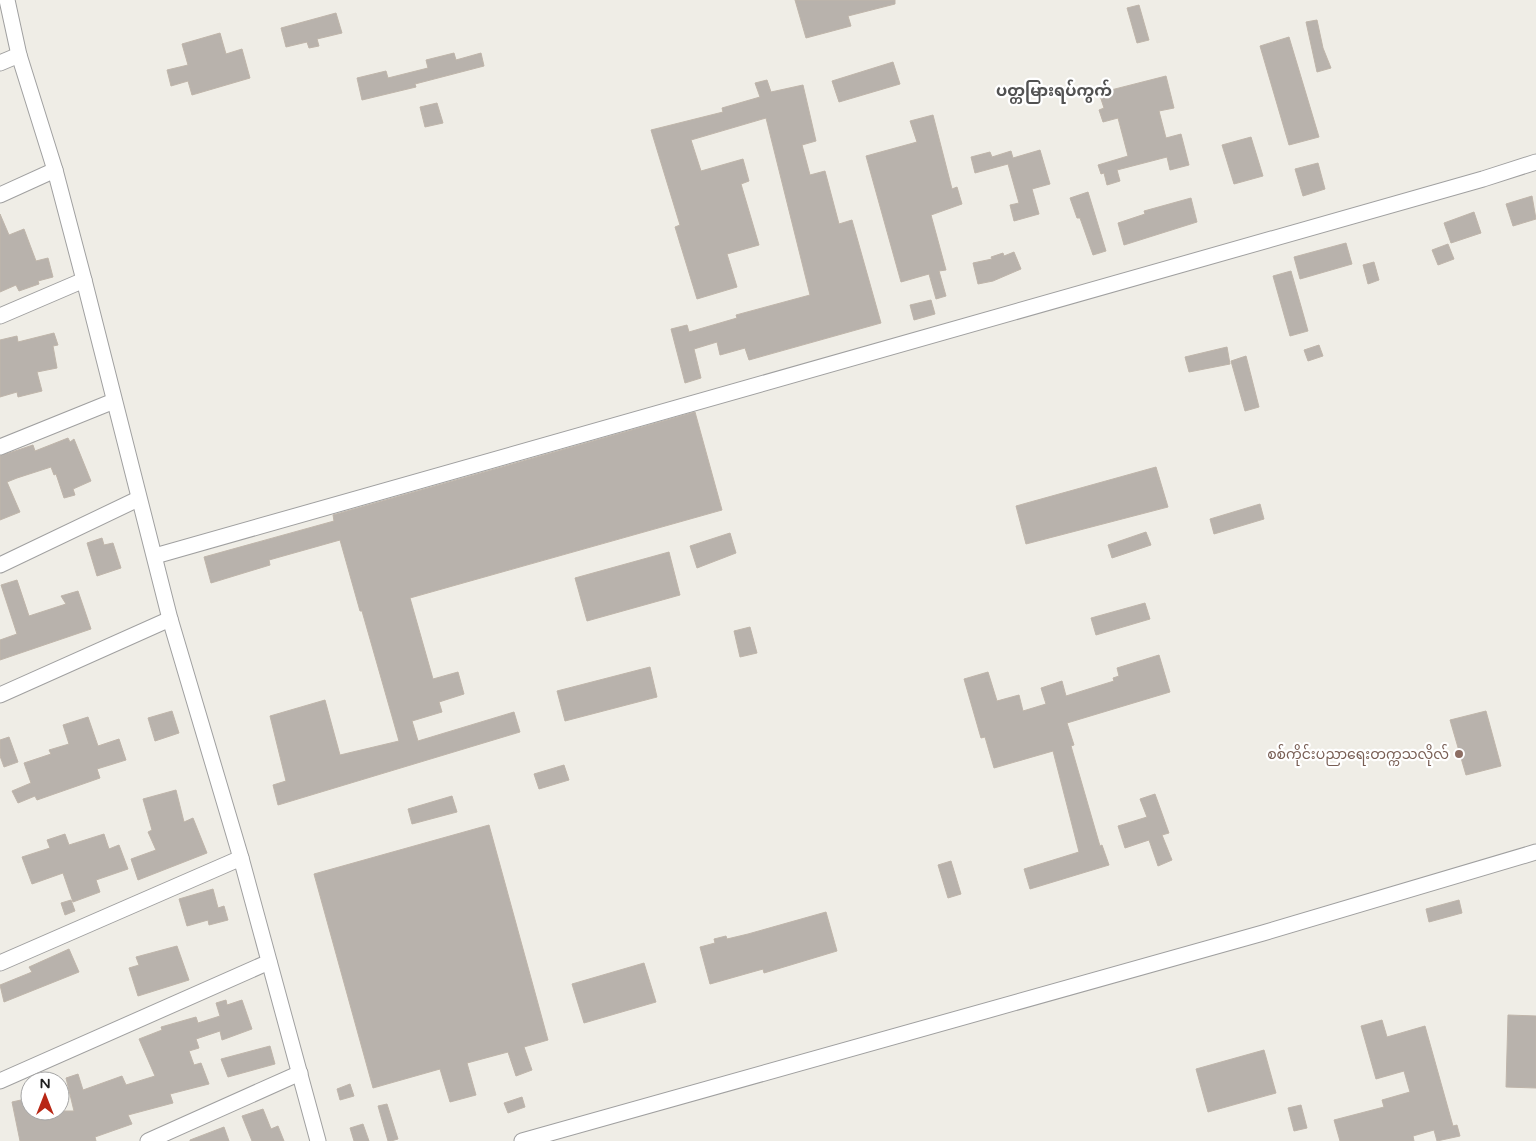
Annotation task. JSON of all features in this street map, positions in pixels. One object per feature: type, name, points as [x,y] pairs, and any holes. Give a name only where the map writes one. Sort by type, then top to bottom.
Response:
[{"type":"street","points":[[7,0],[19,55],[55,170],[84,280],[138,499],[155,556],[170,619],[241,858],[318,1141]]},
{"type":"street","points":[[0,63],[19,55]]},
{"type":"street","points":[[155,556],[1473,182],[1536,162]]},
{"type":"street","points":[[0,194],[55,170]]},
{"type":"street","points":[[0,316],[84,280]]},
{"type":"street","points":[[0,447],[114,401]]},
{"type":"street","points":[[0,564],[138,499]]},
{"type":"street","points":[[0,695],[170,619]]},
{"type":"street","points":[[522,1141],[1253,935],[1536,852]]},
{"type":"street","points":[[0,963],[241,858]]},
{"type":"street","points":[[0,1081],[269,962]]},
{"type":"street","points":[[148,1141],[300,1073]]},
{"type":"building","points":[[795,0],[895,0],[895,4],[848,16],[851,26],[806,38]]},
{"type":"building","points":[[1139,5],[1149,40],[1137,43],[1127,8]]},
{"type":"building","points":[[336,13],[342,33],[317,39],[319,46],[309,48],[307,42],[286,47],[281,28]]},
{"type":"building","points":[[1317,20],[1323,48],[1331,68],[1317,72],[1306,22]]},
{"type":"building","points":[[220,33],[226,54],[242,49],[250,78],[192,95],[188,81],[171,86],[167,70],[188,65],[182,44]]},
{"type":"building","points":[[1289,37],[1319,137],[1289,145],[1260,46]]},
{"type":"building","points":[[454,53],[456,60],[481,53],[484,66],[415,84],[416,87],[362,100],[357,78],[386,71],[388,78],[428,68],[426,60]]},
{"type":"building","points":[[893,62],[900,84],[839,102],[832,81]]},
{"type":"building","points":[[1166,76],[1174,108],[1159,111],[1166,138],[1181,134],[1189,165],[1170,170],[1167,157],[1117,170],[1120,181],[1107,185],[1104,173],[1101,174],[1098,165],[1128,156],[1118,118],[1103,122],[1099,110],[1104,108],[1100,96],[1112,93],[1111,90]]},
{"type":"building","points":[[767,80],[771,92],[803,85],[816,141],[802,145],[810,175],[825,171],[839,224],[852,220],[881,323],[749,360],[745,348],[720,355],[717,342],[694,349],[701,378],[685,383],[671,329],[687,325],[689,332],[737,318],[736,315],[810,295],[766,118],[691,140],[701,171],[743,159],[749,181],[741,184],[759,245],[727,254],[737,287],[697,299],[675,227],[680,225],[651,130],[723,112],[722,108],[760,97],[755,83]]},
{"type":"building","points":[[437,103],[443,123],[425,127],[420,107]]},
{"type":"building","points":[[933,115],[952,189],[957,187],[962,204],[931,215],[946,270],[939,271],[946,296],[936,299],[929,274],[901,282],[866,156],[917,142],[910,121]]},
{"type":"building","points":[[1251,137],[1263,176],[1234,184],[1222,145]]},
{"type":"building","points":[[1040,150],[1050,184],[1032,189],[1039,214],[1014,221],[1010,205],[1019,203],[1008,164],[975,173],[971,157],[990,152],[992,157],[1011,151],[1013,158]]},
{"type":"building","points":[[1318,163],[1325,189],[1303,196],[1295,169]]},
{"type":"building","points":[[1088,192],[1106,251],[1093,255],[1080,218],[1077,218],[1070,198]]},
{"type":"building","points":[[1532,196],[1536,219],[1513,226],[1506,204]]},
{"type":"building","points":[[1191,198],[1197,222],[1124,245],[1118,223],[1145,214],[1144,211]]},
{"type":"building","points":[[1474,212],[1481,233],[1451,243],[1444,223]]},
{"type":"building","points":[[0,214],[9,235],[24,229],[36,261],[48,258],[53,277],[38,281],[39,284],[19,291],[16,285],[0,292]]},
{"type":"building","points":[[1346,243],[1352,264],[1300,279],[1294,257]]},
{"type":"building","points":[[1448,244],[1454,259],[1438,265],[1432,250]]},
{"type":"building","points":[[1014,252],[1021,269],[993,281],[978,284],[973,263],[992,259],[991,257],[1003,253],[1004,256]]},
{"type":"building","points":[[1374,262],[1379,280],[1368,284],[1363,265]]},
{"type":"building","points":[[1291,271],[1308,331],[1290,336],[1273,276]]},
{"type":"building","points":[[931,300],[935,314],[914,320],[910,305]]},
{"type":"building","points":[[54,333],[58,345],[53,346],[57,368],[37,372],[42,391],[18,397],[17,392],[0,397],[0,340],[17,336],[18,342]]},
{"type":"building","points":[[1319,345],[1323,356],[1308,361],[1304,350]]},
{"type":"building","points":[[1227,347],[1230,364],[1189,372],[1185,357]]},
{"type":"building","points":[[1246,356],[1259,407],[1245,411],[1231,361]]},
{"type":"building","points":[[695,412],[722,510],[410,598],[433,679],[458,672],[464,694],[439,702],[442,712],[412,721],[418,741],[514,712],[520,732],[278,805],[273,785],[286,781],[270,716],[325,700],[340,755],[399,741],[362,611],[360,611],[340,540],[269,560],[270,565],[211,583],[204,557],[334,521],[333,515]]},
{"type":"building","points":[[68,438],[70,442],[74,439],[91,481],[73,489],[75,495],[64,498],[56,474],[54,475],[51,467],[7,482],[20,512],[0,520],[0,456],[33,445],[35,451]]},
{"type":"building","points":[[1156,467],[1168,507],[1026,544],[1016,506]]},
{"type":"building","points":[[1260,504],[1264,519],[1214,534],[1210,519]]},
{"type":"building","points":[[1146,532],[1151,545],[1112,558],[1108,545]]},
{"type":"building","points":[[730,533],[736,553],[697,568],[690,546]]},
{"type":"building","points":[[102,538],[104,545],[113,543],[121,568],[97,576],[87,543]]},
{"type":"building","points":[[669,552],[680,595],[587,621],[575,578]]},
{"type":"building","points":[[17,580],[29,616],[66,604],[61,596],[78,591],[91,629],[0,660],[0,640],[17,634],[1,585]]},
{"type":"building","points":[[1145,603],[1150,619],[1096,635],[1091,618]]},
{"type":"building","points":[[750,627],[757,653],[740,657],[734,631]]},
{"type":"building","points":[[1159,655],[1170,692],[1067,723],[1074,745],[1071,746],[1100,846],[1102,845],[1109,865],[1030,889],[1024,869],[1079,852],[1053,751],[994,768],[985,737],[981,738],[964,679],[988,672],[997,701],[1019,695],[1023,711],[1046,704],[1041,688],[1062,681],[1066,696],[1114,681],[1113,678],[1119,676],[1117,668]]},
{"type":"building","points":[[650,667],[657,697],[565,721],[557,691]]},
{"type":"building","points":[[172,711],[179,733],[155,741],[148,718]]},
{"type":"building","points":[[1486,711],[1501,766],[1466,775],[1450,720]]},
{"type":"building","points":[[88,717],[98,746],[119,739],[126,760],[97,769],[100,778],[37,800],[35,796],[18,803],[12,791],[31,783],[24,763],[51,754],[49,750],[69,744],[63,725]]},
{"type":"building","points":[[9,737],[18,762],[4,767],[0,756],[0,740]]},
{"type":"building","points":[[564,765],[569,780],[539,789],[534,774]]},
{"type":"building","points":[[176,790],[184,822],[193,818],[207,853],[138,880],[131,859],[156,850],[148,832],[152,830],[143,799]]},
{"type":"building","points":[[1155,794],[1169,833],[1162,835],[1172,860],[1158,866],[1149,840],[1125,848],[1118,826],[1147,817],[1140,799]]},
{"type":"building","points":[[452,796],[457,812],[412,824],[408,809]]},
{"type":"building","points":[[489,825],[548,1040],[524,1047],[532,1070],[516,1076],[508,1052],[467,1063],[476,1095],[450,1102],[440,1069],[373,1088],[314,874]]},
{"type":"building","points":[[65,834],[69,845],[104,834],[109,849],[119,845],[128,869],[96,880],[100,892],[73,902],[63,873],[32,884],[22,857],[50,848],[47,840]]},
{"type":"building","points":[[951,861],[961,894],[948,898],[938,865]]},
{"type":"building","points":[[213,889],[218,908],[224,906],[228,920],[209,925],[208,920],[187,926],[179,899]]},
{"type":"building","points":[[71,900],[75,911],[65,915],[61,903]]},
{"type":"building","points":[[1459,900],[1462,913],[1429,922],[1426,909]]},
{"type":"building","points":[[826,912],[837,951],[764,973],[763,969],[710,984],[700,947],[715,943],[714,939],[726,936],[727,939],[748,934]]},
{"type":"building","points":[[177,946],[189,980],[138,996],[129,968],[139,965],[136,957]]},
{"type":"building","points":[[69,949],[79,972],[4,1002],[0,985],[32,972],[29,967]]},
{"type":"building","points":[[644,963],[656,1002],[584,1023],[572,984]]},
{"type":"building","points":[[226,1000],[227,1005],[242,1000],[252,1029],[222,1040],[220,1031],[196,1039],[199,1048],[189,1051],[194,1065],[201,1063],[209,1084],[170,1094],[173,1103],[128,1115],[132,1124],[95,1137],[96,1141],[20,1141],[12,1102],[20,1100],[20,1121],[70,1121],[70,1111],[74,1111],[70,1094],[70,1077],[78,1074],[83,1090],[122,1076],[126,1085],[155,1076],[139,1039],[162,1030],[161,1027],[196,1017],[198,1023],[220,1016],[216,1003]]},
{"type":"building","points":[[1508,1015],[1536,1016],[1536,1088],[1506,1087]]},
{"type":"building","points":[[1382,1020],[1387,1037],[1425,1026],[1453,1126],[1457,1125],[1460,1136],[1437,1141],[1434,1130],[1413,1136],[1414,1141],[1340,1141],[1334,1120],[1384,1107],[1382,1100],[1410,1092],[1404,1071],[1376,1079],[1361,1026]]},
{"type":"building","points":[[270,1046],[275,1064],[228,1077],[221,1059]]},
{"type":"building","points":[[1264,1050],[1276,1093],[1208,1112],[1196,1069]]},
{"type":"building","points":[[350,1084],[354,1096],[340,1100],[337,1089]]},
{"type":"building","points":[[522,1097],[525,1107],[508,1113],[504,1103]]},
{"type":"building","points":[[387,1104],[398,1139],[391,1141],[388,1141],[378,1106]]},
{"type":"building","points":[[1301,1105],[1307,1128],[1294,1131],[1288,1108]]},
{"type":"building","points":[[263,1109],[271,1129],[278,1126],[284,1141],[252,1141],[242,1116]]},
{"type":"building","points":[[363,1124],[369,1141],[354,1141],[350,1128]]},
{"type":"building","points":[[224,1127],[229,1141],[190,1141],[190,1140]]},
{"type":"place","name":"စစ်ကိုင်းပညာရေးတက္ကသလိုလ်","points":[[1459,754]]},
{"type":"district","name":"ပတ္တမြားရပ်ကွက်","points":[[1054,90]]}]
